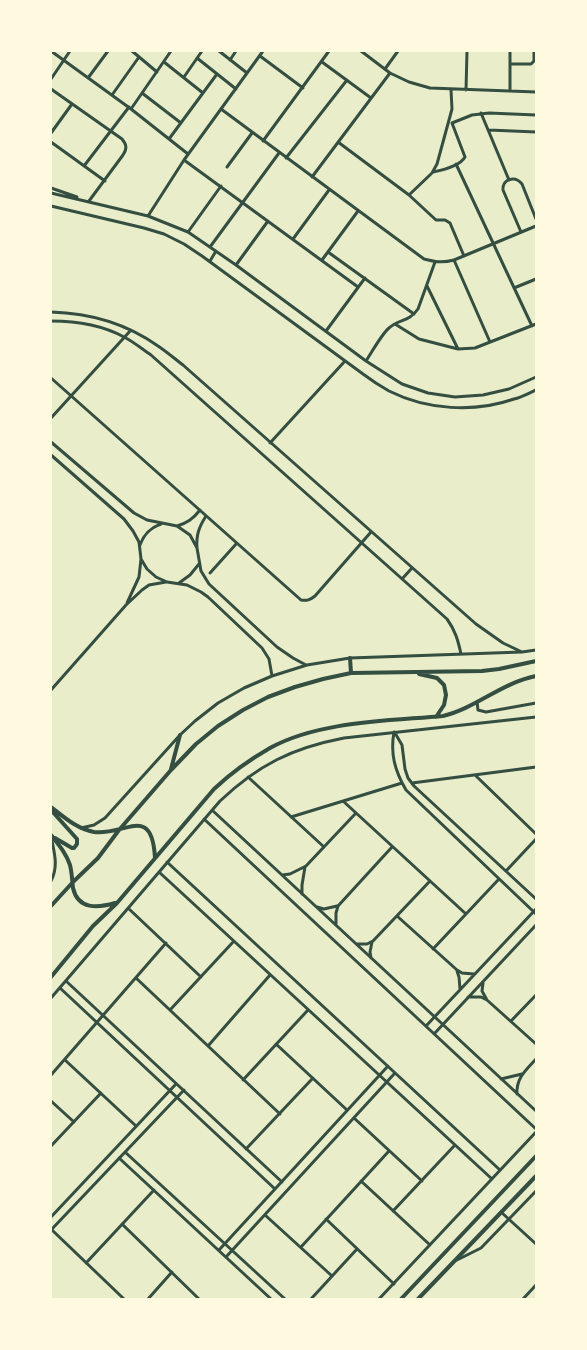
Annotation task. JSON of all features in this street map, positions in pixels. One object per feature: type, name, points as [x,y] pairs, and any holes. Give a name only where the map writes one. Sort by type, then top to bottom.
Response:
[{"type":"street","points":[[51,51],[130,108],[188,154]]},
{"type":"street","points":[[51,79],[70,51]]},
{"type":"street","points":[[88,78],[108,51]]},
{"type":"street","points":[[132,51],[157,72]]},
{"type":"street","points":[[84,166],[142,93],[171,51]]},
{"type":"street","points":[[184,77],[202,51]]},
{"type":"street","points":[[218,51],[247,73]]},
{"type":"street","points":[[230,60],[236,51]]},
{"type":"street","points":[[148,216],[188,154],[263,51]]},
{"type":"street","points":[[263,141],[329,51]]},
{"type":"street","points":[[361,51],[390,73],[409,82],[430,88],[536,92]]},
{"type":"street","points":[[385,69],[398,51]]},
{"type":"street","points":[[466,90],[467,51]]},
{"type":"street","points":[[510,51],[510,91]]},
{"type":"street","points":[[510,64],[531,64],[534,61],[534,51]]},
{"type":"street","points":[[260,56],[302,88]]},
{"type":"street","points":[[112,95],[139,57]]},
{"type":"street","points":[[197,58],[236,89]]},
{"type":"street","points":[[164,62],[203,93]]},
{"type":"street","points":[[322,62],[372,98]]},
{"type":"street","points":[[312,177],[390,73]]},
{"type":"street","points":[[169,139],[217,74]]},
{"type":"street","points":[[286,158],[347,80]]},
{"type":"street","points":[[51,89],[122,139],[126,144],[126,150],[90,202]]},
{"type":"street","points":[[409,195],[432,172],[437,164],[450,118],[451,90]]},
{"type":"street","points":[[142,93],[181,123]]},
{"type":"street","points":[[51,134],[72,104]]},
{"type":"street","points":[[220,110],[424,259],[435,262],[454,260],[536,226]]},
{"type":"street","points":[[452,123],[481,113],[496,112],[536,115]]},
{"type":"street","points":[[481,113],[509,180]]},
{"type":"street","points":[[432,172],[456,164],[466,157],[450,118]]},
{"type":"street","points":[[488,130],[536,132]]},
{"type":"street","points":[[227,167],[252,132]]},
{"type":"street","points":[[51,142],[105,181]]},
{"type":"street","points":[[338,142],[409,195],[436,220],[446,220],[450,223],[464,256]]},
{"type":"street","points":[[210,247],[279,153]]},
{"type":"street","points":[[184,160],[358,287]]},
{"type":"street","points":[[395,324],[419,339],[458,349],[475,348],[534,326],[514,288],[456,164]]},
{"type":"street","points":[[521,232],[503,190],[502,186],[505,181],[514,178],[519,180],[536,219]]},
{"type":"street","points":[[188,232],[220,186]]},
{"type":"street","points":[[51,188],[90,202]]},
{"type":"street","points":[[293,239],[329,190]]},
{"type":"street","points":[[51,193],[148,216],[188,232],[366,361],[402,384],[428,393],[455,397],[483,395],[509,388],[536,377]]},
{"type":"street","points":[[51,206],[164,234],[184,244],[210,261],[363,374],[390,391],[420,402],[451,408],[483,407],[514,400],[536,390]]},
{"type":"street","points":[[322,260],[358,212]]},
{"type":"street","points":[[236,265],[268,221]]},
{"type":"street","points":[[210,261],[216,251]]},
{"type":"street","points":[[328,252],[414,314]]},
{"type":"street","points":[[454,260],[490,342]]},
{"type":"street","points":[[366,361],[388,328],[410,318],[418,309],[435,262]]},
{"type":"street","points":[[326,331],[365,278]]},
{"type":"street","points":[[514,288],[536,279]]},
{"type":"street","points":[[427,285],[458,349]]},
{"type":"street","points":[[51,312],[85,315],[108,321],[131,330],[158,346],[488,634],[522,652]]},
{"type":"street","points":[[51,321],[67,321],[96,326],[124,337],[151,355],[447,618],[456,635],[461,654]]},
{"type":"street","points":[[51,418],[131,330]]},
{"type":"street","points":[[270,443],[345,361]]},
{"type":"street","points":[[51,378],[301,600],[306,601],[315,596],[371,532]]},
{"type":"street","points":[[51,442],[127,509],[147,520],[177,526],[190,535],[197,548]]},
{"type":"street","points":[[51,455],[124,520],[133,532],[140,547]]},
{"type":"street","points":[[177,526],[194,518],[200,510]]},
{"type":"street","points":[[206,516],[196,537],[199,564],[208,584],[277,648],[307,665]]},
{"type":"street","points":[[126,605],[136,585],[140,568],[142,538],[154,526],[162,523]]},
{"type":"street","points":[[210,573],[237,543]]},
{"type":"street","points":[[141,559],[147,569],[156,577],[167,582]]},
{"type":"street","points":[[179,583],[190,575],[199,564]]},
{"type":"street","points":[[402,579],[412,568]]},
{"type":"street","points":[[51,690],[126,605],[142,590],[158,583],[167,582],[179,583],[194,588],[208,597],[262,648],[269,659],[272,676]]},
{"type":"street","points":[[81,828],[94,825],[105,818],[195,721],[218,703],[244,688],[272,676],[307,665],[350,658],[536,650]]},
{"type":"street","points":[[350,658],[351,674]]},
{"type":"street","points":[[51,906],[98,858],[119,830],[196,744],[242,710],[295,686],[351,674],[482,671],[536,661]]},
{"type":"street","points":[[412,672],[437,678],[444,686],[446,695],[444,705],[436,717]]},
{"type":"street","points":[[51,977],[93,926],[117,903],[214,789],[240,767],[271,748],[311,733],[344,726],[454,714],[512,684],[536,676]]},
{"type":"street","points":[[479,700],[477,707],[483,712],[536,703]]},
{"type":"street","points":[[51,998],[212,810],[237,785],[276,759],[320,742],[344,738],[536,717]]},
{"type":"street","points":[[394,732],[402,745],[405,769],[412,783],[536,899]]},
{"type":"street","points":[[394,732],[391,746],[397,772],[406,790],[535,912],[426,1026]]},
{"type":"street","points":[[171,770],[180,735]]},
{"type":"street","points":[[412,783],[536,767]]},
{"type":"street","points":[[474,775],[536,834]]},
{"type":"street","points":[[248,777],[324,847]]},
{"type":"street","points":[[291,817],[402,783]]},
{"type":"street","points":[[343,801],[466,914]]},
{"type":"street","points":[[51,809],[71,823],[92,832],[104,833],[135,825],[143,827],[150,833],[155,858]]},
{"type":"street","points":[[51,809],[77,839],[77,844],[74,848],[70,847],[51,835]]},
{"type":"street","points":[[212,810],[536,1112]]},
{"type":"street","points":[[282,875],[290,874],[306,866],[356,813]]},
{"type":"street","points":[[204,819],[536,1131],[379,1299]]},
{"type":"street","points":[[51,835],[63,848],[67,856],[76,894],[79,899],[89,906],[102,907],[117,903]]},
{"type":"street","points":[[51,835],[56,865],[51,881]]},
{"type":"street","points":[[506,871],[536,840]]},
{"type":"street","points":[[336,926],[338,906],[392,847]]},
{"type":"street","points":[[167,862],[500,1170]]},
{"type":"street","points":[[302,894],[306,866]]},
{"type":"street","points":[[159,872],[492,1179]]},
{"type":"street","points":[[433,949],[499,879]]},
{"type":"street","points":[[371,958],[373,942],[430,881]]},
{"type":"street","points":[[316,907],[331,908],[338,906]]},
{"type":"street","points":[[128,908],[201,977]]},
{"type":"street","points":[[397,916],[456,970],[462,973],[475,974]]},
{"type":"street","points":[[434,1034],[536,925]]},
{"type":"street","points":[[170,1010],[234,941]]},
{"type":"street","points":[[355,944],[373,942]]},
{"type":"street","points":[[51,1075],[166,943]]},
{"type":"street","points":[[456,970],[459,977],[460,991]]},
{"type":"street","points":[[208,1046],[270,975]]},
{"type":"street","points":[[136,978],[280,1114]]},
{"type":"street","points":[[66,981],[282,1182]]},
{"type":"street","points":[[483,981],[482,991],[487,1000],[536,1044]]},
{"type":"street","points":[[60,988],[275,1189]]},
{"type":"street","points":[[510,1021],[536,995]]},
{"type":"street","points":[[467,998],[474,996],[487,1000]]},
{"type":"street","points":[[244,1080],[308,1010]]},
{"type":"street","points":[[276,1044],[347,1110]]},
{"type":"street","points":[[517,1094],[518,1080],[536,1059]]},
{"type":"street","points":[[65,1060],[136,1126]]},
{"type":"street","points":[[218,1250],[388,1066]]},
{"type":"street","points":[[226,1257],[395,1073]]},
{"type":"street","points":[[501,1079],[522,1074]]},
{"type":"street","points":[[246,1149],[312,1078]]},
{"type":"street","points":[[51,1217],[176,1084]]},
{"type":"street","points":[[124,1299],[51,1230],[184,1090]]},
{"type":"street","points":[[51,1146],[101,1093]]},
{"type":"street","points":[[51,1101],[74,1122]]},
{"type":"street","points":[[354,1118],[422,1181]]},
{"type":"street","points":[[394,1211],[455,1145]]},
{"type":"street","points":[[301,1247],[389,1151]]},
{"type":"street","points":[[126,1152],[285,1299]]},
{"type":"street","points":[[402,1299],[536,1156]]},
{"type":"street","points":[[119,1158],[271,1299]]},
{"type":"street","points":[[418,1299],[536,1176]]},
{"type":"street","points":[[361,1181],[430,1245]]},
{"type":"street","points":[[86,1263],[154,1190]]},
{"type":"street","points":[[454,1261],[481,1248],[536,1191]]},
{"type":"street","points":[[501,1212],[536,1244]]},
{"type":"street","points":[[265,1215],[332,1276]]},
{"type":"street","points":[[326,1219],[394,1284]]},
{"type":"street","points":[[476,1219],[486,1227]]},
{"type":"street","points":[[122,1224],[199,1299]]},
{"type":"street","points":[[311,1299],[357,1249]]},
{"type":"street","points":[[148,1299],[172,1272]]},
{"type":"street","points":[[523,1299],[536,1285]]}]
